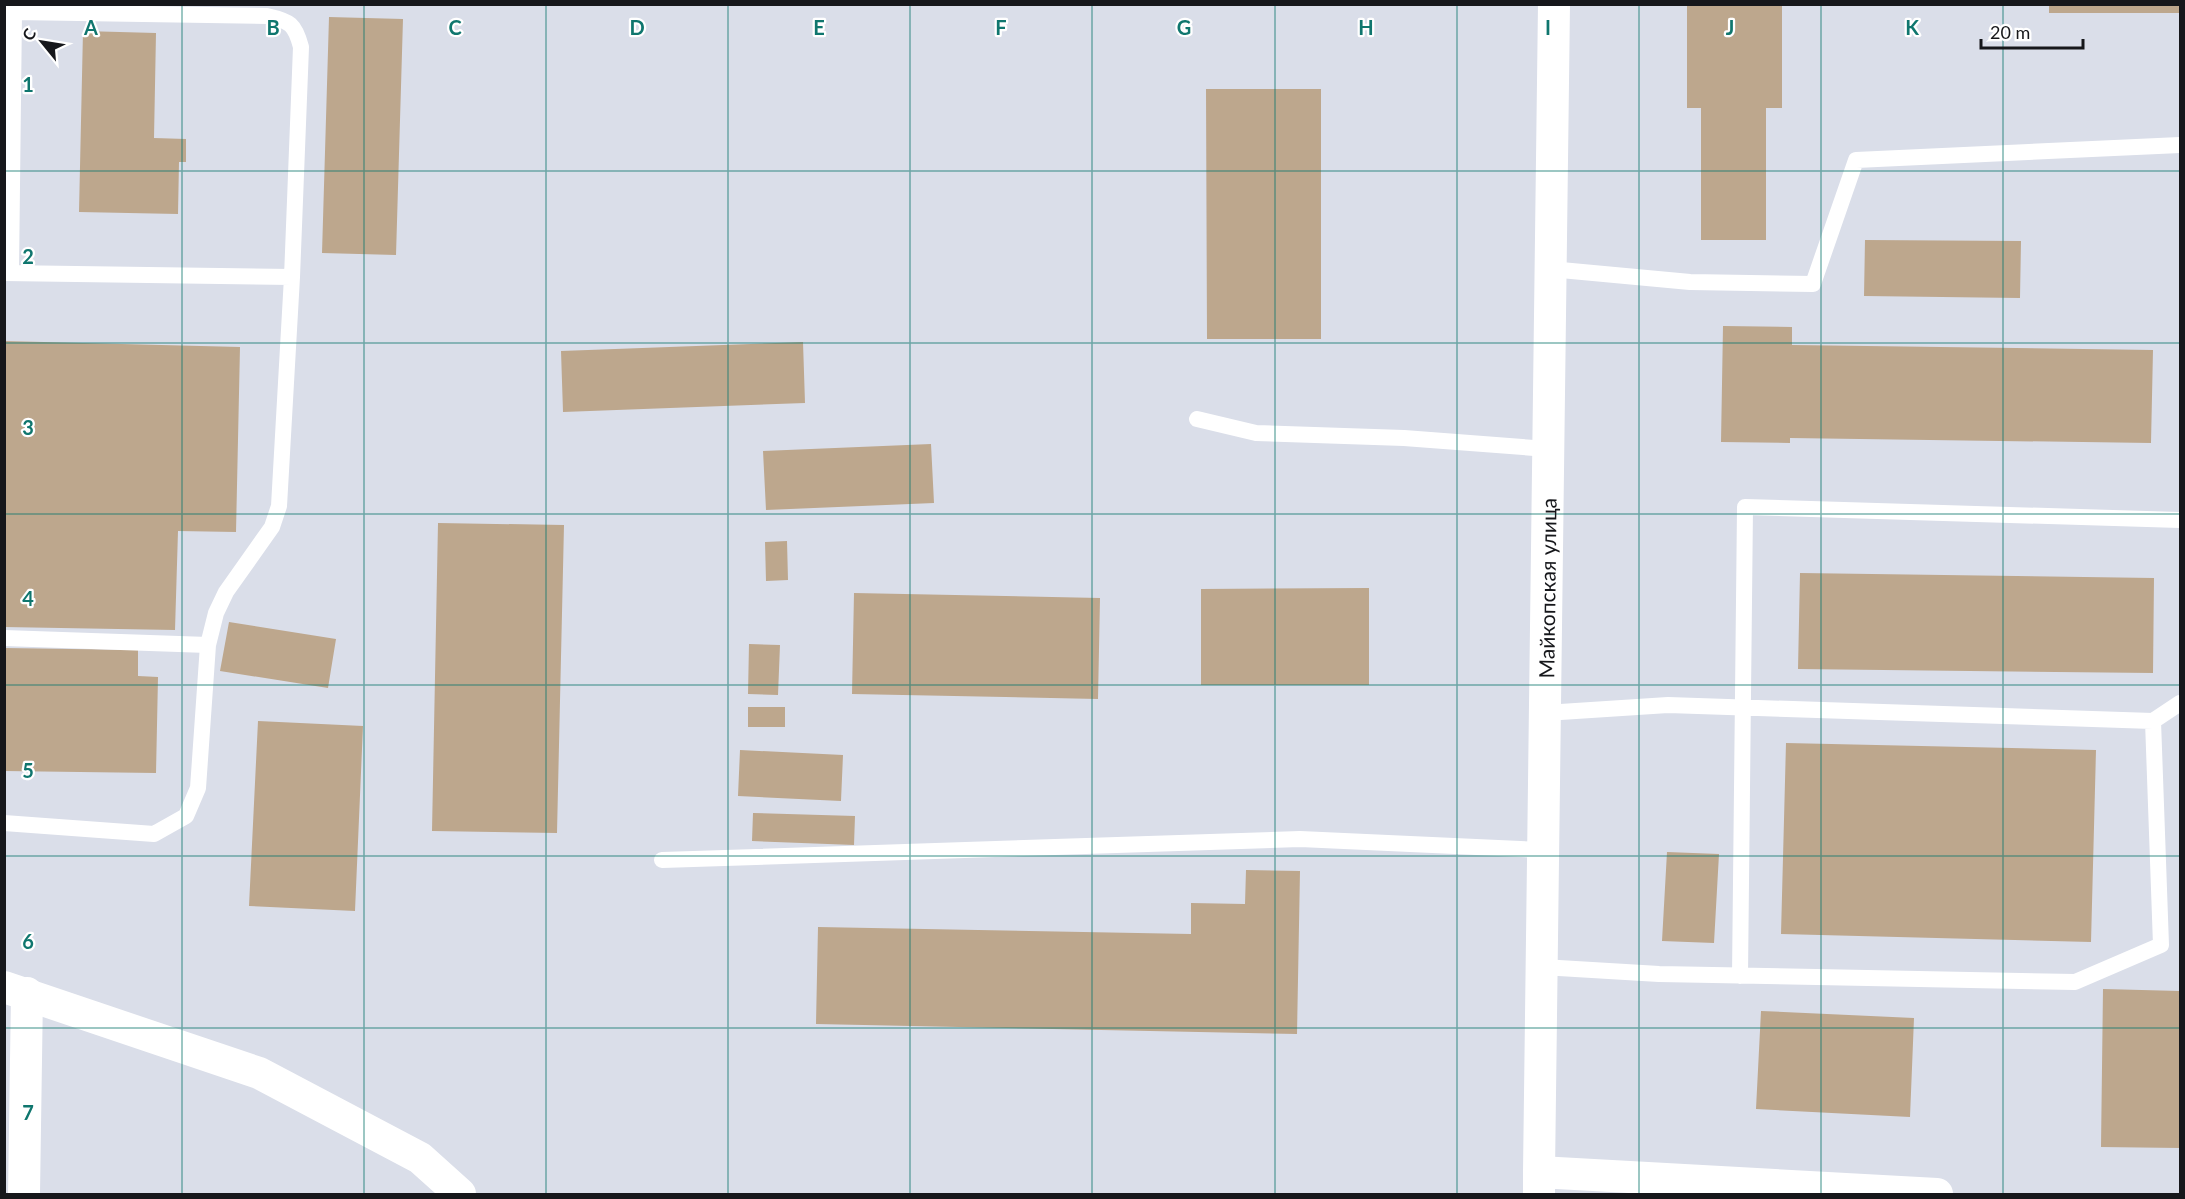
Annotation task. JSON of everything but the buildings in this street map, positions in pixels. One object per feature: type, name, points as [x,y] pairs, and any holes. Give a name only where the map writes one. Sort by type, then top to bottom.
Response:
[{"type":"street","name":"Майкопская улица","points":[[1539,1183],[1554,4]]},
{"type":"street","points":[[24,1194],[16,990],[259,1073],[420,1158],[460,1194]]},
{"type":"street","points":[[1539,1183],[1937,1194]]},
{"type":"lane","points":[[4,823],[154,834],[186,816],[198,788],[208,645],[221,603],[272,527],[279,506],[292,277],[301,47],[296,29],[285,20],[267,16],[10,8],[8,273],[292,277]]},
{"type":"lane","points":[[1550,269],[1690,282],[1813,285],[1856,160],[2181,145]]},
{"type":"lane","points":[[1197,418],[1256,433],[1404,438],[1548,449]]},
{"type":"lane","points":[[1740,976],[1745,507],[2181,520]]},
{"type":"lane","points":[[4,638],[208,645]]},
{"type":"lane","points":[[1545,713],[1668,705],[2153,720],[2181,703]]},
{"type":"lane","points":[[1542,967],[1659,974],[2075,982],[2161,945],[2153,720]]},
{"type":"lane","points":[[662,860],[1300,839],[1543,850]]}]
